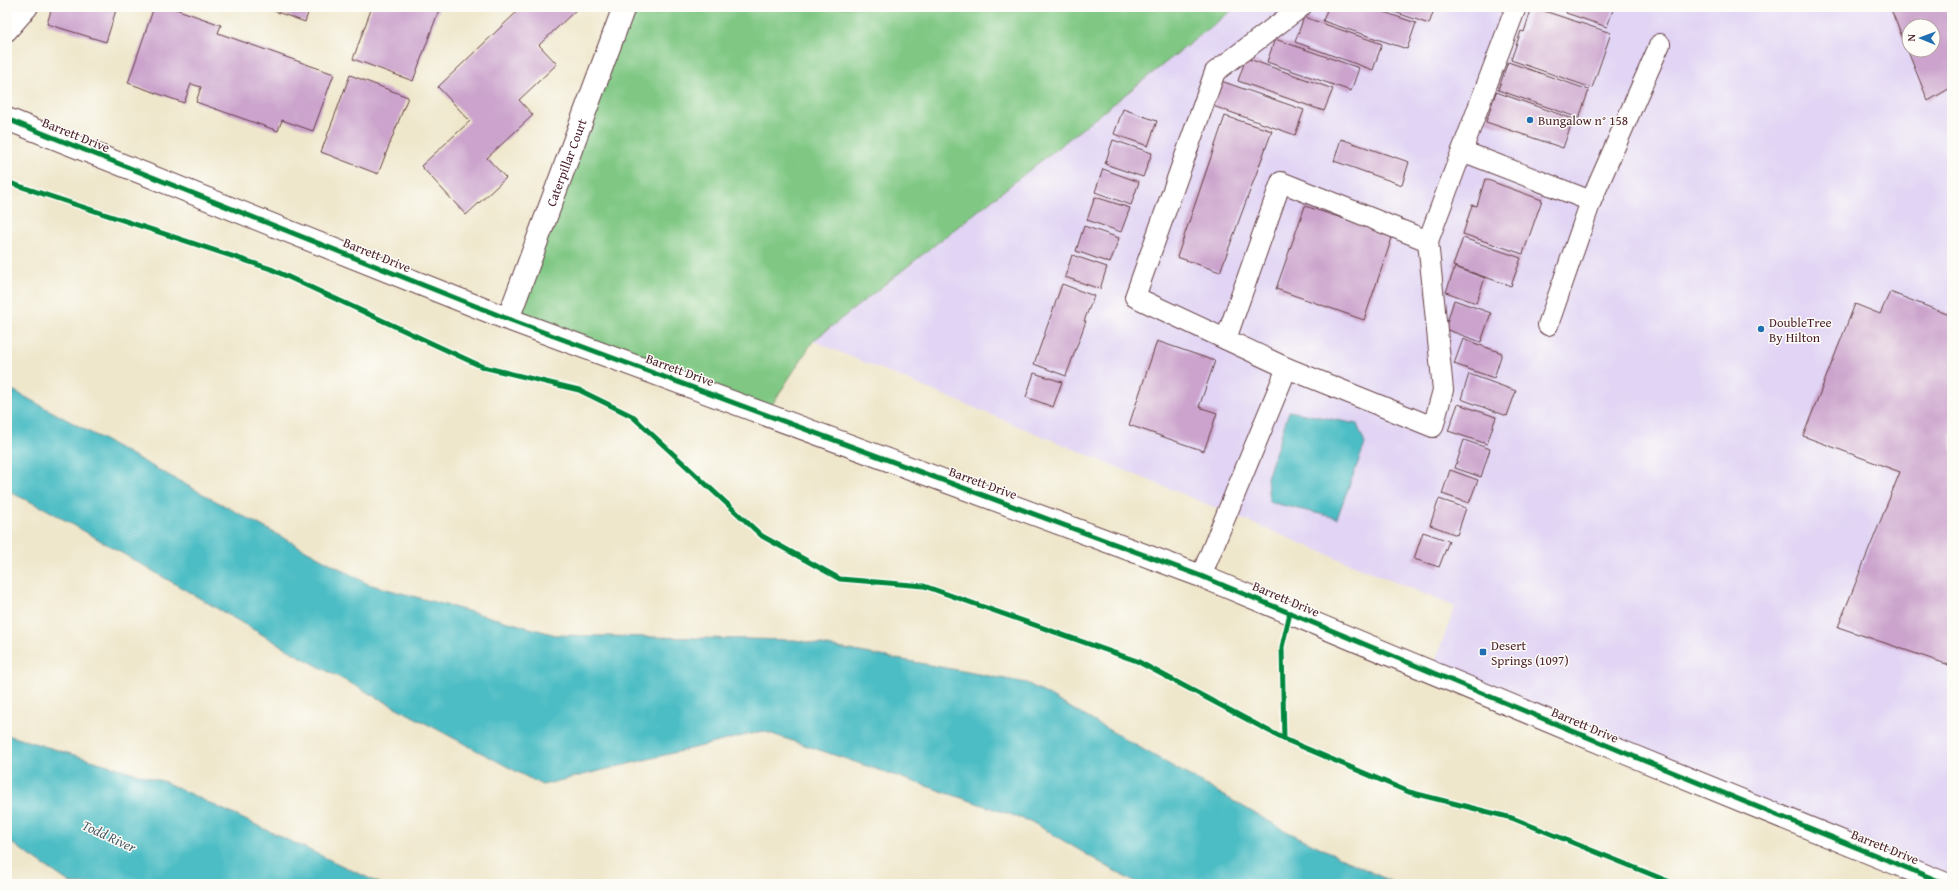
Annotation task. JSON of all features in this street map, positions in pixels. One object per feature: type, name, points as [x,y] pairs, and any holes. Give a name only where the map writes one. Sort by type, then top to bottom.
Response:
[{"type":"street","name":"Caterpillar Court","points":[[508,319],[624,7]]},
{"type":"street","name":"Barrett Drive","points":[[7,119],[508,319],[1201,576],[1623,752],[1946,884]]},
{"type":"lane","points":[[7,31],[28,7]]},
{"type":"lane","points":[[1301,7],[1214,72],[1135,297],[1287,368],[1433,427],[1444,390],[1428,241],[1516,7]]},
{"type":"lane","points":[[1548,325],[1591,202],[1660,44]]},
{"type":"lane","points":[[1462,150],[1591,202]]},
{"type":"lane","points":[[1226,339],[1282,182],[1428,241]]},
{"type":"lane","points":[[1201,576],[1287,368]]},
{"type":"shaded area","points":[[1236,7],[1952,7],[1952,884],[1431,672],[1455,607],[813,341]]},
{"type":"green space","points":[[624,7],[1236,7],[813,341],[766,414],[509,319]]},
{"type":"water","points":[[7,387],[368,584],[556,635],[795,640],[1027,683],[1284,830],[1396,884],[1137,884],[1030,821],[763,731],[542,785],[299,656],[46,509],[7,491]]},
{"type":"water","points":[[1289,411],[1357,424],[1365,444],[1337,518],[1269,502],[1267,478]]},
{"type":"water","name":"Todd River","points":[[7,735],[165,782],[381,884],[72,884],[7,840]]},
{"type":"building","points":[[52,7],[117,7],[106,42],[47,24]]},
{"type":"building","points":[[154,7],[170,7],[221,25],[218,33],[334,74],[313,131],[282,120],[278,131],[196,102],[201,87],[191,84],[184,103],[128,83]]},
{"type":"building","points":[[263,7],[310,7],[305,22]]},
{"type":"building","points":[[372,7],[440,7],[413,81],[353,59]]},
{"type":"building","points":[[522,7],[579,7],[539,45],[557,64],[519,100],[533,115],[487,158],[506,178],[466,215],[421,166],[470,121],[438,87]]},
{"type":"building","points":[[1328,7],[1369,7],[1416,23],[1407,49],[1323,21]]},
{"type":"building","points":[[1380,7],[1435,7],[1429,24]]},
{"type":"building","points":[[1532,7],[1611,33],[1592,88],[1511,60],[1521,31],[1524,32]]},
{"type":"building","points":[[1568,7],[1614,7],[1607,27],[1566,13]]},
{"type":"building","points":[[1890,7],[1952,7],[1952,87],[1928,101],[1911,58],[1941,58],[1941,18],[1901,18],[1901,34]]},
{"type":"building","points":[[1304,17],[1382,44],[1373,70],[1295,42]]},
{"type":"building","points":[[1275,39],[1359,68],[1351,91],[1267,62]]},
{"type":"building","points":[[1246,58],[1333,89],[1324,111],[1238,81]]},
{"type":"building","points":[[1508,62],[1589,90],[1579,118],[1498,90]]},
{"type":"building","points":[[350,75],[408,97],[378,174],[321,152]]},
{"type":"building","points":[[1221,81],[1304,110],[1295,135],[1213,106]]},
{"type":"building","name":"Bungalow n° 158","points":[[1496,92],[1573,119],[1563,148],[1486,122]]},
{"type":"building","points":[[1123,109],[1157,121],[1148,146],[1114,134]]},
{"type":"building","points":[[1225,116],[1272,131],[1220,272],[1177,257]]},
{"type":"building","points":[[1341,139],[1409,162],[1402,185],[1334,161]]},
{"type":"building","points":[[1113,140],[1152,153],[1143,177],[1105,164]]},
{"type":"building","points":[[1103,169],[1139,182],[1131,205],[1095,192]]},
{"type":"building","points":[[1485,179],[1542,200],[1523,254],[1463,234],[1472,205],[1477,206]]},
{"type":"building","points":[[1095,197],[1130,208],[1121,232],[1087,220]]},
{"type":"building","points":[[1305,206],[1393,235],[1364,320],[1276,289]]},
{"type":"building","points":[[1084,226],[1119,238],[1110,263],[1076,251]]},
{"type":"building","points":[[1463,238],[1521,258],[1511,286],[1453,266]]},
{"type":"building","points":[[1072,255],[1107,267],[1100,289],[1065,277]]},
{"type":"building","points":[[1455,267],[1485,278],[1476,303],[1446,292]]},
{"type":"building","points":[[1062,284],[1094,296],[1066,376],[1034,364]]},
{"type":"building","points":[[1890,292],[1952,316],[1952,666],[1838,627],[1900,472],[1803,436],[1855,304],[1880,314]]},
{"type":"building","points":[[1454,300],[1491,313],[1481,342],[1445,329]]},
{"type":"building","points":[[1463,339],[1502,353],[1494,378],[1454,364]]},
{"type":"building","points":[[1157,341],[1215,361],[1199,407],[1217,413],[1204,451],[1129,425]]},
{"type":"building","points":[[1034,373],[1062,382],[1053,407],[1026,397]]},
{"type":"building","points":[[1469,374],[1516,391],[1507,416],[1461,399]]},
{"type":"building","points":[[1458,404],[1496,417],[1487,444],[1448,431]]},
{"type":"building","points":[[1464,440],[1490,449],[1481,477],[1455,468]]},
{"type":"building","points":[[1450,470],[1478,480],[1469,503],[1442,494]]},
{"type":"building","points":[[1439,499],[1466,508],[1457,535],[1430,525]]},
{"type":"building","points":[[1423,532],[1449,541],[1439,567],[1414,559]]},
{"type":"cycle path","points":[[7,119],[508,319],[1201,576],[1623,752],[1946,884]]},
{"type":"cycle path","points":[[7,182],[271,269],[483,367],[579,390],[632,416],[762,536],[840,579],[924,586],[1137,661],[1284,739],[1409,792],[1512,818],[1675,884]]},
{"type":"cycle path","points":[[1284,739],[1282,647],[1290,613]]},
{"type":"place","name":"Bungalow n° 158","points":[[1530,120]]},
{"type":"place","name":"DoubleTree By Hilton","points":[[1761,329]]},
{"type":"place","name":"Desert Springs (1097)","points":[[1483,652]]}]
